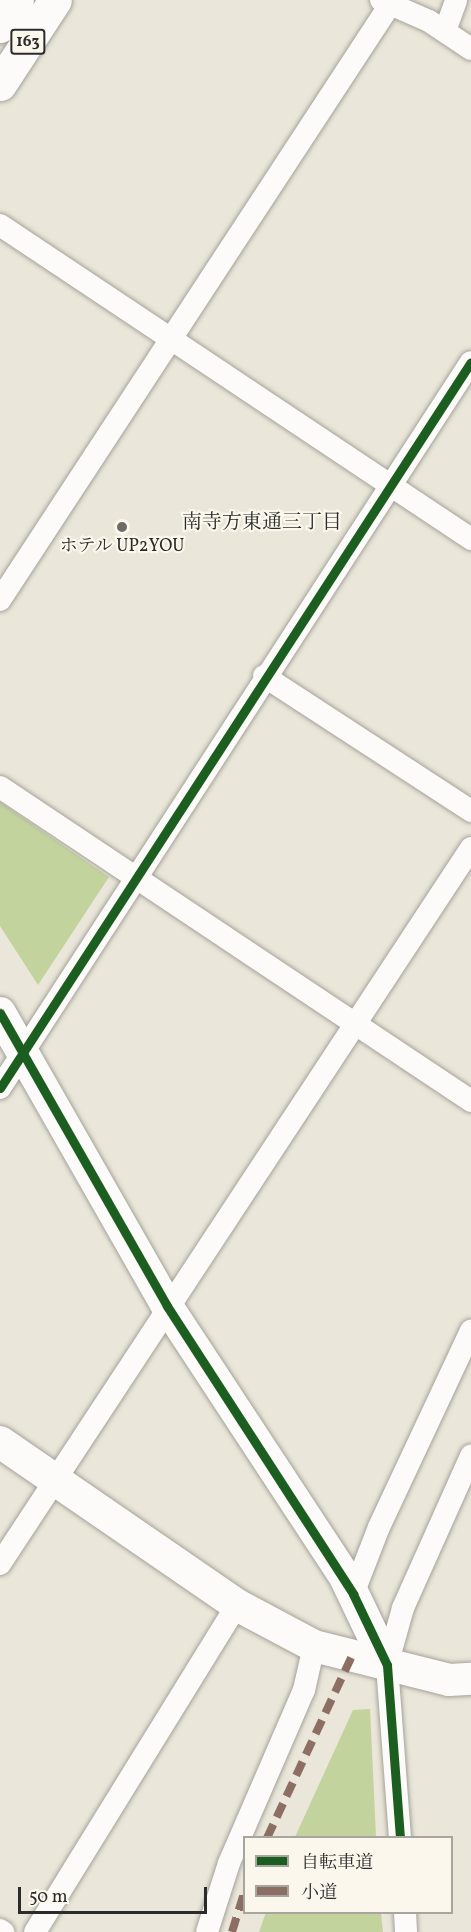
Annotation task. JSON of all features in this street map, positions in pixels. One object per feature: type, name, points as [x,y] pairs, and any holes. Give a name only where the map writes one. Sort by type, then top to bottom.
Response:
[{"type":"highway","name":"163","points":[[0,26],[17,0]]},
{"type":"highway","name":"163","points":[[0,84],[55,0]]},
{"type":"street","points":[[445,31],[456,0]]},
{"type":"street","points":[[0,600],[174,340],[388,2],[445,31],[471,49]]},
{"type":"street","points":[[0,225],[471,539]]},
{"type":"street","points":[[0,1088],[23,1056],[134,875],[471,362]]},
{"type":"street","points":[[264,676],[471,811]]},
{"type":"street","points":[[0,787],[471,1101]]},
{"type":"street","points":[[0,1564],[57,1480],[167,1306],[471,848]]},
{"type":"street","points":[[0,1013],[167,1306],[354,1594],[387,1665]]},
{"type":"street","points":[[354,1594],[379,1527],[471,1331]]},
{"type":"street","points":[[0,1442],[237,1605],[314,1646],[449,1680],[471,1679]]},
{"type":"street","points":[[400,1836],[387,1665],[403,1608],[471,1456]]},
{"type":"street","points":[[35,1932],[237,1605]]},
{"type":"street","points":[[207,1932],[230,1863],[304,1690],[314,1646]]},
{"type":"street","points":[[405,1914],[406,1932]]},
{"type":"green space","points":[[0,802],[109,877],[38,985],[0,926]]},
{"type":"green space","points":[[370,1709],[376,1836],[295,1836],[353,1710]]},
{"type":"green space","points":[[265,1914],[381,1914],[383,1932],[259,1932]]},
{"type":"marked path","points":[[268,1836],[352,1656]]},
{"type":"marked path","points":[[232,1932],[243,1896]]},
{"type":"cycle path","points":[[0,1088],[471,362]]},
{"type":"cycle path","points":[[0,1013],[167,1306],[353,1594],[387,1665],[400,1836]]},
{"type":"place","name":"ホテル UP2YOU","points":[[122,527]]},
{"type":"district","name":"南寺方東通三丁目","points":[[262,523]]}]
